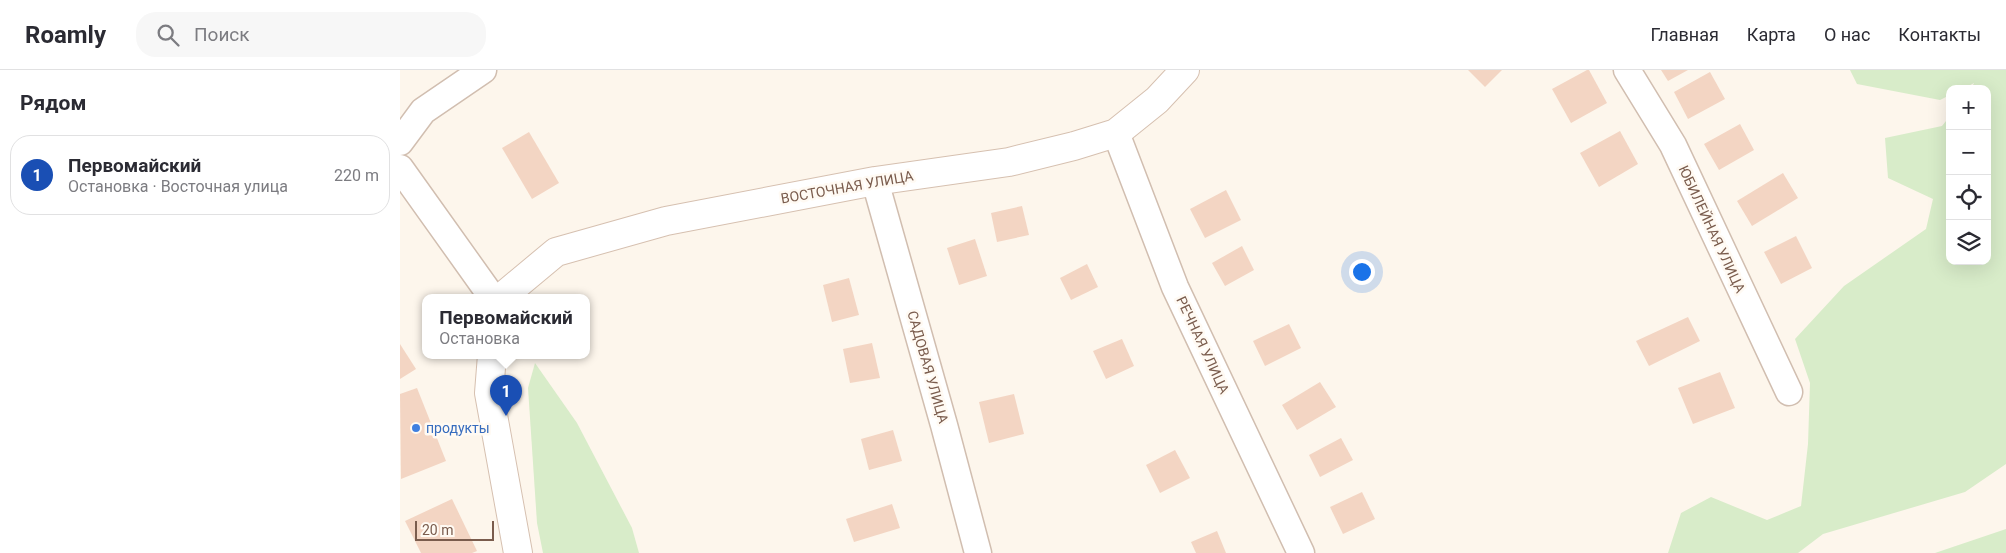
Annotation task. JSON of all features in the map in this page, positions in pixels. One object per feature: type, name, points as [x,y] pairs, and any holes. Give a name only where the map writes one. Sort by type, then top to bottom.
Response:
[{"type":"street","points":[[400,142],[423,111],[483,70]]},
{"type":"street","name":"ВОСТОЧНАЯ УЛИЦА","points":[[506,294],[556,252],[666,221],[875,181],[1009,162],[1074,146],[1116,133],[1157,100],[1185,70]]},
{"type":"street","name":"ЮБИЛЕЙНАЯ УЛИЦА","points":[[1627,70],[1673,145],[1789,392]]},
{"type":"street","name":"РЕЧНАЯ УЛИЦА","points":[[1116,133],[1175,287],[1301,553]]},
{"type":"street","points":[[400,168],[490,294]]},
{"type":"street","name":"САДОВАЯ УЛИЦА","points":[[875,181],[978,553]]},
{"type":"street","points":[[492,359],[489,393],[518,553]]},
{"type":"green space","points":[[1850,70],[2006,70],[2006,464],[1965,492],[1823,534],[1798,553],[1668,553],[1681,513],[1711,497],[1767,520],[1801,506],[1808,444],[1810,383],[1795,339],[1844,286],[1926,229],[1933,199],[1888,178],[1885,138],[1942,126],[1946,121],[1946,265],[1991,265],[1991,85],[1973,85],[1974,83],[1970,85],[1946,85],[1946,97],[1940,100],[1857,84]]},
{"type":"green space","points":[[535,363],[577,423],[632,528],[639,553],[543,553],[537,523],[528,388]]},
{"type":"green space","points":[[2006,529],[2006,553],[1935,553]]},
{"type":"building","points":[[1468,70],[1502,70],[1485,87]]},
{"type":"building","points":[[1589,70],[1607,103],[1571,123],[1552,89]]},
{"type":"building","points":[[1661,70],[1688,70],[1668,81]]},
{"type":"building","points":[[1710,72],[1725,99],[1688,119],[1674,92]]},
{"type":"building","points":[[1740,124],[1754,150],[1719,170],[1704,144]]},
{"type":"building","points":[[1620,131],[1638,164],[1599,187],[1580,153]]},
{"type":"building","points":[[529,132],[559,183],[532,199],[502,148]]},
{"type":"building","points":[[1783,173],[1798,198],[1752,226],[1737,201]]},
{"type":"building","points":[[1226,190],[1241,220],[1205,238],[1190,209]]},
{"type":"building","points":[[1022,206],[1029,235],[997,242],[991,213]]},
{"type":"building","points":[[1796,236],[1812,268],[1781,284],[1764,252]]},
{"type":"building","points":[[975,239],[987,276],[959,285],[947,248]]},
{"type":"building","points":[[1242,246],[1254,270],[1225,286],[1212,263]]},
{"type":"building","points":[[1087,264],[1098,287],[1071,300],[1060,278]]},
{"type":"building","points":[[849,278],[859,315],[832,322],[823,285]]},
{"type":"building","points":[[1688,317],[1700,341],[1649,366],[1636,341]]},
{"type":"building","points":[[1289,324],[1301,348],[1265,366],[1253,341]]},
{"type":"building","points":[[1122,339],[1134,366],[1106,379],[1093,351]]},
{"type":"building","points":[[872,343],[880,378],[850,383],[843,349]]},
{"type":"building","points":[[400,344],[416,369],[400,379]]},
{"type":"building","points":[[1720,372],[1735,408],[1693,424],[1678,388]]},
{"type":"building","points":[[1320,382],[1336,407],[1297,430],[1282,405]]},
{"type":"building","name":"продукты","points":[[417,388],[446,461],[401,479],[400,394]]},
{"type":"building","points":[[1014,394],[1024,434],[989,443],[979,402]]},
{"type":"building","points":[[893,430],[902,461],[869,470],[861,439]]},
{"type":"building","points":[[1341,438],[1353,460],[1320,477],[1309,455]]},
{"type":"building","points":[[1175,450],[1190,478],[1160,493],[1146,465]]},
{"type":"building","points":[[1362,492],[1375,519],[1343,534],[1330,507]]},
{"type":"building","points":[[452,499],[477,551],[472,553],[421,553],[405,521]]},
{"type":"building","points":[[892,504],[900,528],[854,542],[846,519]]},
{"type":"building","points":[[1217,531],[1226,553],[1196,553],[1191,542]]},
{"type":"place","name":"Первомайский","points":[[506,416]]},
{"type":"place","name":"продукты","points":[[416,428]]}]
